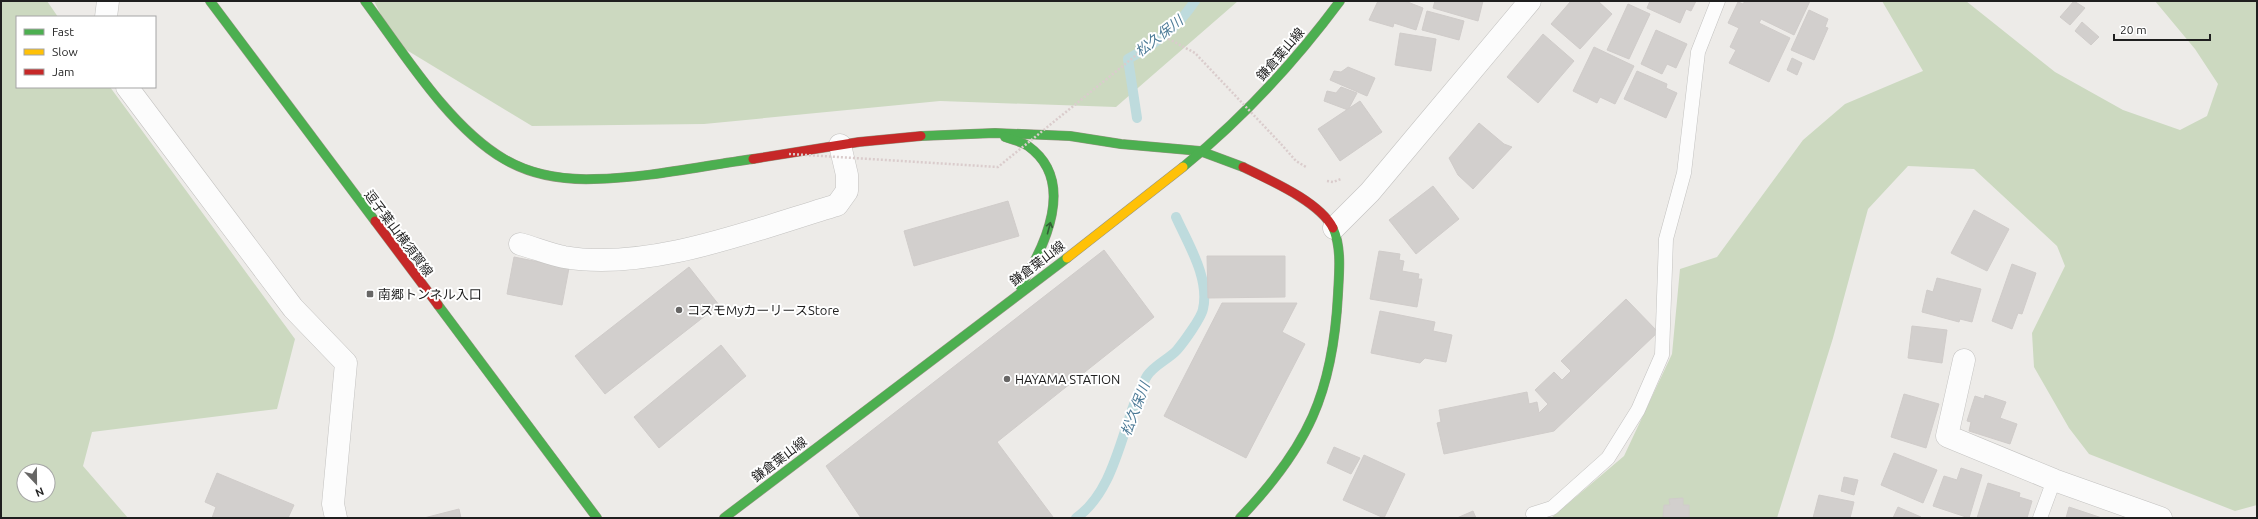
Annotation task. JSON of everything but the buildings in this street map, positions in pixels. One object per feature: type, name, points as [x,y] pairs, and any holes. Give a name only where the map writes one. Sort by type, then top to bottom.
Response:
[{"type":"street","points":[[106,16],[108,1]]},
{"type":"street","name":"逗子葉山横須賀線","points":[[210,1],[597,518]]},
{"type":"street","points":[[365,1],[429,87],[462,123],[488,148],[527,170],[568,180],[614,177],[789,154],[840,145],[927,135],[1064,135],[1128,145],[1202,152],[1250,170],[1296,197],[1325,216],[1334,228],[1338,250],[1337,319],[1333,352],[1324,390],[1311,426],[1300,446],[1272,486],[1240,518]]},
{"type":"street","name":"鎌倉葉山線","points":[[724,518],[1202,152],[1254,104],[1325,24],[1340,1]]},
{"type":"street","points":[[1334,228],[1370,192],[1530,1]]},
{"type":"street","points":[[128,88],[293,308],[346,363],[333,504],[336,518]]},
{"type":"street","points":[[998,134],[1029,147],[1046,168],[1052,182],[1054,202],[1050,230],[1034,265],[1011,299]]},
{"type":"street","points":[[520,244],[564,257],[611,260],[658,255],[714,242],[837,205],[847,191],[847,175],[840,145]]},
{"type":"street","points":[[1964,360],[1948,436],[2054,480],[2161,518]]},
{"type":"lane","points":[[1533,514],[1552,508],[1608,458],[1638,410],[1662,355],[1666,239],[1684,173],[1698,52],[1718,1]]},
{"type":"lane","points":[[2040,518],[2054,480]]},
{"type":"path","points":[[789,154],[998,167],[1140,52],[1167,38],[1195,53],[1296,161],[1308,169]]},
{"type":"path","points":[[1320,177],[1333,182],[1345,176]]},
{"type":"green space","points":[[1,1],[47,1],[57,16],[16,16],[16,88],[111,88],[295,339],[277,409],[92,432],[83,466],[128,518],[1,518]]},
{"type":"green space","points":[[374,1],[1238,1],[1116,107],[940,101],[704,124],[532,126],[395,43]]},
{"type":"green space","points":[[1882,1],[1966,1],[2055,72],[2123,110],[2180,130],[2207,116],[2218,84],[2195,49],[2155,1],[2257,1],[2257,505],[2235,511],[2089,454],[2069,428],[2034,367],[2032,333],[2065,266],[2057,246],[1974,169],[1908,166],[1868,209],[1833,338],[1777,518],[1551,518],[1624,456],[1672,354],[1680,269],[1717,257],[1803,140],[1845,104],[1923,71]]},
{"type":"waterway","name":"松久保川","points":[[1137,118],[1128,59],[1157,41],[1181,20],[1195,1]]},
{"type":"waterway","name":"松久保川","points":[[1076,518],[1090,505],[1102,489],[1111,471],[1131,412],[1147,376],[1177,350],[1192,330],[1202,313],[1204,297],[1201,273],[1176,217]]},
{"type":"traffic: fast","points":[[210,1],[375,221]]},
{"type":"traffic: fast","points":[[365,1],[428,87],[464,128],[504,159],[525,169],[536,173],[571,179],[594,179],[654,174],[753,159]]},
{"type":"traffic: fast","points":[[1183,167],[1226,129],[1267,89],[1323,24],[1340,1]]},
{"type":"traffic: fast","points":[[921,136],[995,133],[1070,136],[1121,144],[1200,151],[1243,167]]},
{"type":"traffic: fast","points":[[1005,137],[1025,144],[1043,160],[1051,177],[1054,195],[1052,214],[1039,253],[1020,286]]},
{"type":"traffic: fast","points":[[1240,518],[1264,492],[1300,442],[1313,416],[1323,390],[1330,361],[1338,294],[1339,252],[1333,228]]},
{"type":"traffic: fast","points":[[724,518],[1067,258]]},
{"type":"traffic: fast","points":[[438,305],[597,518]]},
{"type":"traffic: slow","points":[[1067,258],[1183,167]]},
{"type":"traffic: jam","points":[[753,159],[859,142],[921,136]]},
{"type":"traffic: jam","points":[[1243,167],[1305,200],[1317,209],[1333,228]]},
{"type":"traffic: jam","points":[[375,221],[438,305]]},
{"type":"place","name":"南郷トンネル入口","points":[[370,294]]},
{"type":"place","name":"コスモMyカーリースStore","points":[[679,310]]},
{"type":"place","name":"HAYAMA STATION","points":[[1007,379]]}]
